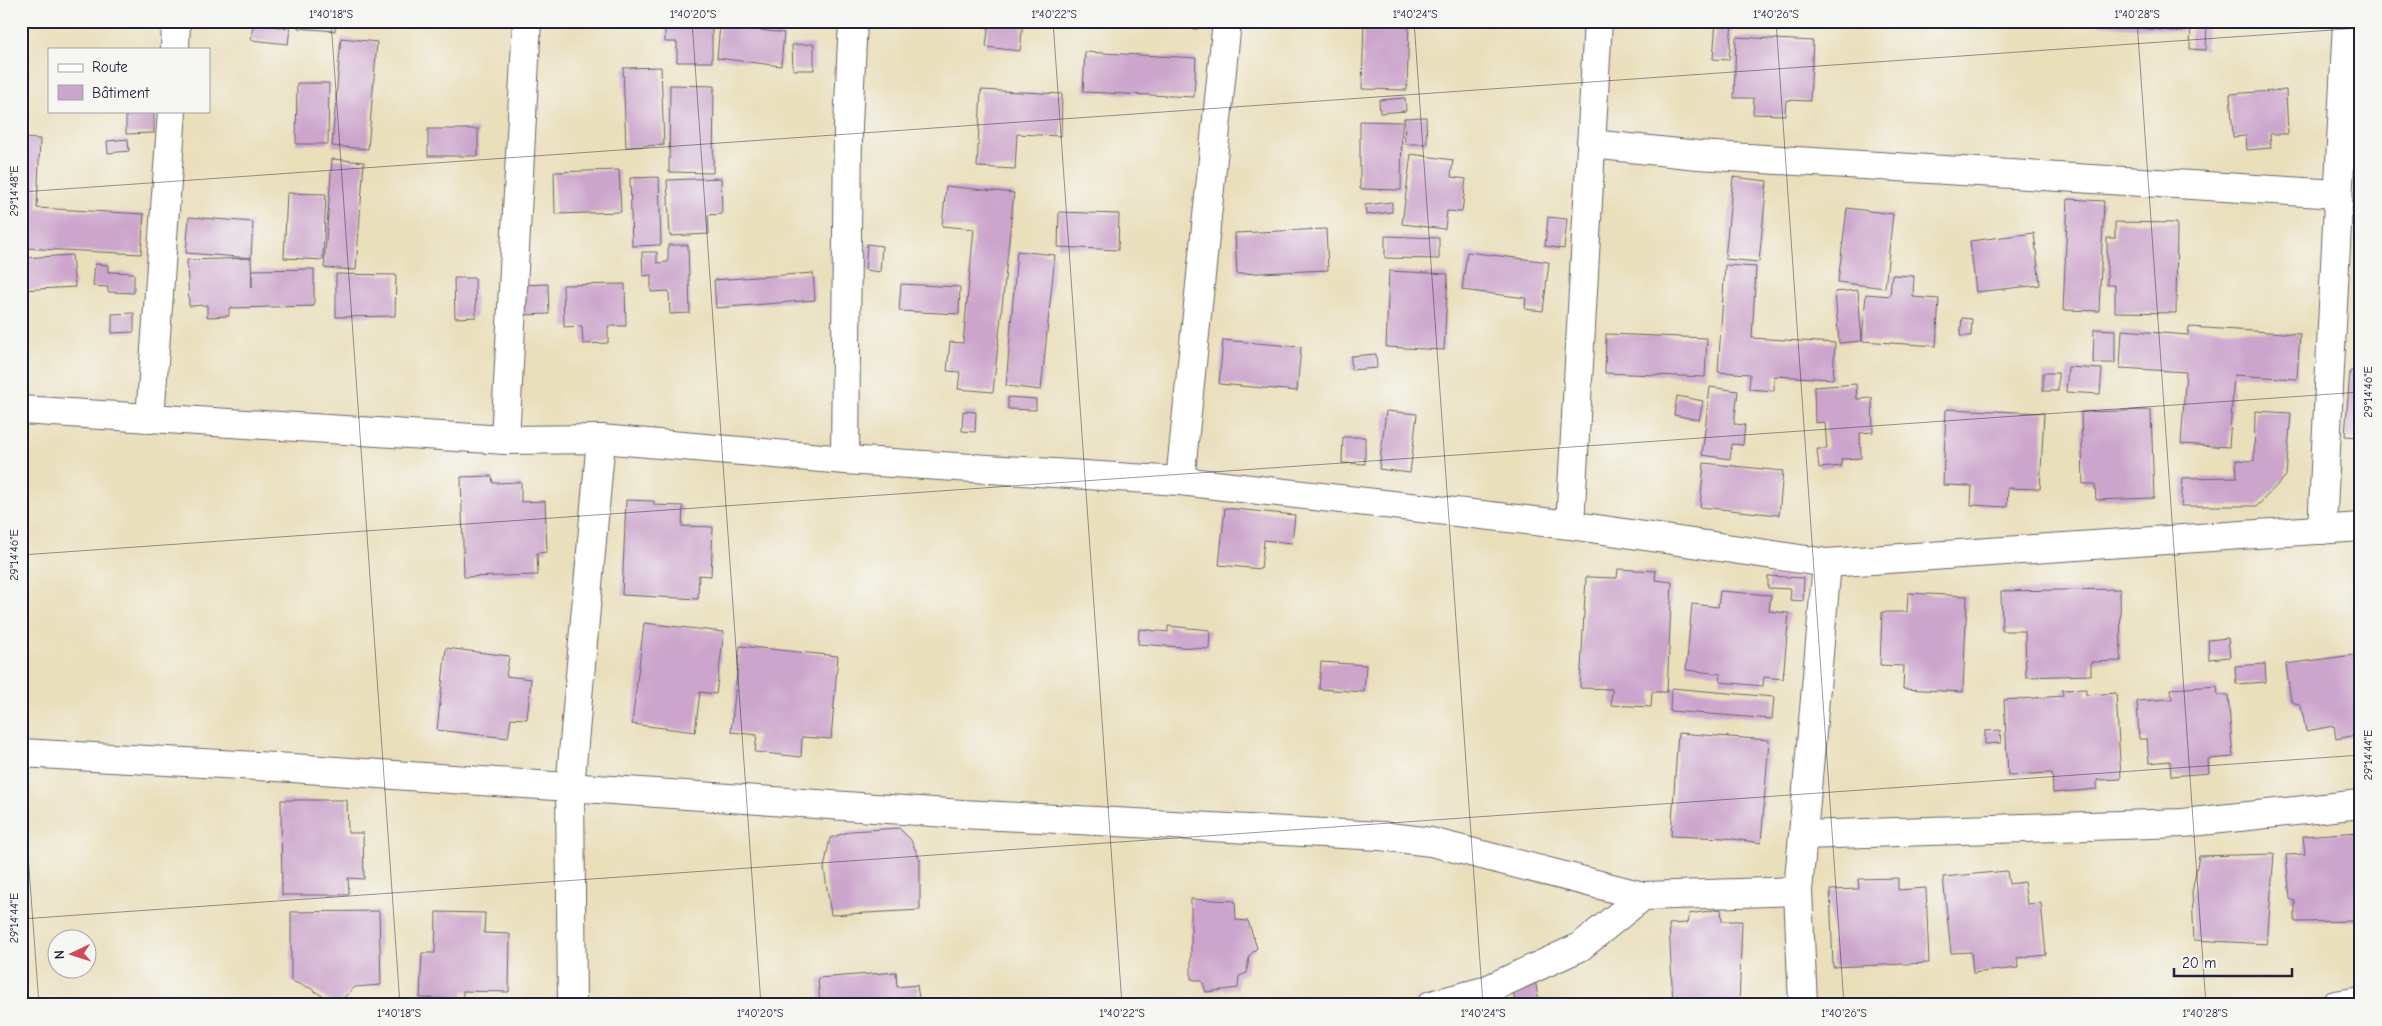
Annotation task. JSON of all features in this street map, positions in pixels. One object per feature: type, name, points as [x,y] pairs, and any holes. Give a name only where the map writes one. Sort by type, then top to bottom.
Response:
[{"type":"street","points":[[175,48],[176,21]]},
{"type":"street","points":[[505,440],[527,21]]},
{"type":"street","points":[[846,460],[848,125],[853,21]]},
{"type":"street","points":[[1180,481],[1227,21]]},
{"type":"street","points":[[1570,525],[1598,21]]},
{"type":"street","points":[[2322,530],[2347,21]]},
{"type":"street","points":[[150,419],[172,112]]},
{"type":"street","points":[[1591,144],[1698,155],[2338,194]]},
{"type":"street","points":[[21,410],[505,440],[601,439],[846,460],[1180,481],[1570,525],[1826,563],[2361,527]]},
{"type":"street","points":[[572,1005],[570,788],[601,439]]},
{"type":"street","points":[[1803,1005],[1798,892],[1826,563]]},
{"type":"street","points":[[21,753],[302,768],[962,814],[1381,836],[1431,842],[1643,896],[1798,892]]},
{"type":"street","points":[[1803,835],[2183,823],[2361,804]]},
{"type":"street","points":[[1431,1005],[1484,991],[1580,947],[1643,896]]},
{"type":"street","points":[[2335,1005],[2361,1001]]},
{"type":"building","points":[[298,21],[336,21],[335,31],[298,28]]},
{"type":"building","points":[[680,21],[712,21],[712,62],[677,62],[677,42],[665,42],[665,29],[679,29]]},
{"type":"building","points":[[989,21],[1023,21],[1020,51],[986,47]]},
{"type":"building","points":[[1088,21],[1199,21],[1198,29],[1087,24]]},
{"type":"building","points":[[1364,21],[1409,21],[1407,90],[1362,89]]},
{"type":"building","points":[[1716,21],[1732,21],[1729,60],[1713,59]]},
{"type":"building","points":[[1880,21],[1946,21],[1946,28]]},
{"type":"building","points":[[2059,21],[2184,21],[2183,32]]},
{"type":"building","points":[[2191,21],[2207,21],[2206,50],[2190,49]]},
{"type":"building","points":[[253,24],[290,28],[288,44],[251,40]]},
{"type":"building","points":[[720,25],[784,33],[781,66],[717,58]]},
{"type":"building","points":[[1736,37],[1813,41],[1810,101],[1786,100],[1785,115],[1753,114],[1754,98],[1734,98]]},
{"type":"building","points":[[341,38],[377,42],[368,149],[332,146]]},
{"type":"building","points":[[814,44],[814,70],[793,70],[792,45]]},
{"type":"building","points":[[1085,52],[1196,58],[1194,97],[1083,92]]},
{"type":"building","points":[[661,67],[664,145],[626,147],[623,68]]},
{"type":"building","points":[[21,71],[29,72],[26,125],[21,125]]},
{"type":"building","points":[[297,83],[329,83],[328,144],[296,144]]},
{"type":"building","points":[[670,85],[714,86],[713,173],[669,172]]},
{"type":"building","points":[[981,90],[1062,94],[1061,136],[1017,134],[1015,169],[977,167]]},
{"type":"building","points":[[2286,90],[2288,134],[2270,134],[2271,148],[2247,150],[2246,136],[2233,137],[2230,94]]},
{"type":"building","points":[[1405,98],[1406,111],[1380,113],[1379,100]]},
{"type":"building","points":[[126,112],[154,112],[154,133],[126,134]]},
{"type":"building","points":[[1426,117],[1427,144],[1405,144],[1404,118]]},
{"type":"building","points":[[1360,121],[1402,122],[1401,190],[1360,189]]},
{"type":"building","points":[[428,129],[478,129],[478,156],[428,156]]},
{"type":"building","points":[[21,138],[40,139],[37,208],[144,214],[141,254],[21,248]]},
{"type":"building","points":[[128,139],[129,151],[108,153],[107,141]]},
{"type":"building","points":[[1411,154],[1453,160],[1451,177],[1466,179],[1462,212],[1447,211],[1445,229],[1402,224]]},
{"type":"building","points":[[332,159],[364,162],[356,270],[324,268]]},
{"type":"building","points":[[619,170],[621,212],[555,214],[554,172]]},
{"type":"building","points":[[659,177],[661,245],[632,246],[630,178]]},
{"type":"building","points":[[1733,177],[1767,181],[1759,262],[1725,259]]},
{"type":"building","points":[[721,178],[722,214],[708,215],[709,234],[670,236],[667,180]]},
{"type":"building","points":[[946,186],[1014,193],[993,392],[958,389],[960,372],[947,371],[950,342],[963,343],[974,229],[942,226]]},
{"type":"building","points":[[287,193],[326,194],[323,260],[284,258]]},
{"type":"building","points":[[2068,199],[2104,201],[2099,311],[2063,310]]},
{"type":"building","points":[[1392,202],[1392,212],[1366,215],[1365,205]]},
{"type":"building","points":[[1847,208],[1893,214],[1885,288],[1838,282]]},
{"type":"building","points":[[1059,212],[1119,214],[1118,250],[1058,247]]},
{"type":"building","points":[[189,217],[253,222],[251,258],[186,253]]},
{"type":"building","points":[[1548,217],[1567,219],[1564,249],[1545,246]]},
{"type":"building","points":[[2115,222],[2177,223],[2176,313],[2115,312],[2115,285],[2107,285],[2107,238],[2115,238]]},
{"type":"building","points":[[1326,229],[1328,270],[1237,274],[1235,233]]},
{"type":"building","points":[[2034,233],[2040,285],[1976,292],[1970,241]]},
{"type":"building","points":[[1385,236],[1439,238],[1439,259],[1385,258]]},
{"type":"building","points":[[867,244],[882,246],[880,272],[865,270]]},
{"type":"building","points":[[668,245],[688,245],[690,313],[670,314],[669,291],[651,292],[651,275],[643,276],[642,252],[657,252],[657,263],[668,262]]},
{"type":"building","points":[[1017,251],[1055,255],[1041,390],[1006,386]]},
{"type":"building","points":[[1467,252],[1549,262],[1543,311],[1525,309],[1526,298],[1462,290]]},
{"type":"building","points":[[72,255],[75,287],[21,290],[21,258]]},
{"type":"building","points":[[251,258],[252,288],[252,270],[314,269],[314,306],[229,308],[229,316],[207,317],[207,305],[189,306],[187,260]]},
{"type":"building","points":[[95,264],[108,265],[108,272],[134,273],[134,293],[108,292],[108,287],[93,286]]},
{"type":"building","points":[[1725,265],[1756,267],[1752,338],[1835,343],[1833,379],[1774,376],[1774,391],[1749,389],[1750,374],[1718,372]]},
{"type":"building","points":[[1389,271],[1448,274],[1444,350],[1386,347]]},
{"type":"building","points":[[813,273],[815,300],[716,308],[714,280]]},
{"type":"building","points":[[336,274],[396,275],[395,316],[336,317]]},
{"type":"building","points":[[1892,275],[1914,276],[1913,297],[1939,299],[1936,346],[1862,341],[1866,294],[1890,296]]},
{"type":"building","points":[[454,278],[475,278],[476,317],[455,318]]},
{"type":"building","points":[[548,284],[549,314],[521,315],[521,285]]},
{"type":"building","points":[[625,284],[626,326],[608,326],[608,343],[583,344],[582,326],[564,327],[563,285]]},
{"type":"building","points":[[901,284],[960,287],[959,314],[899,311]]},
{"type":"building","points":[[1858,290],[1862,341],[1839,343],[1835,292]]},
{"type":"building","points":[[134,313],[134,332],[112,333],[112,314]]},
{"type":"building","points":[[1962,318],[1972,319],[1971,336],[1960,336]]},
{"type":"building","points":[[2189,327],[2300,334],[2297,379],[2234,375],[2229,447],[2181,444],[2186,372],[2120,368],[2122,330],[2188,335]]},
{"type":"building","points":[[2094,329],[2115,330],[2115,363],[2093,363]]},
{"type":"building","points":[[1606,334],[1707,338],[1705,377],[1605,373]]},
{"type":"building","points":[[1223,340],[1301,347],[1297,391],[1219,384]]},
{"type":"building","points":[[1376,354],[1377,368],[1351,370],[1351,356]]},
{"type":"building","points":[[2068,367],[2102,369],[2100,394],[2066,392]]},
{"type":"building","points":[[2350,371],[2361,372],[2361,437],[2345,436]]},
{"type":"building","points":[[2043,373],[2058,373],[2058,391],[2043,391]]},
{"type":"building","points":[[1856,384],[1857,399],[1872,398],[1873,432],[1860,433],[1861,458],[1841,459],[1842,466],[1819,468],[1817,449],[1827,449],[1825,422],[1815,423],[1814,387]]},
{"type":"building","points":[[1710,387],[1738,391],[1734,424],[1745,425],[1743,445],[1732,444],[1730,459],[1702,455]]},
{"type":"building","points":[[1677,396],[1703,401],[1699,420],[1674,415]]},
{"type":"building","points":[[1008,397],[1036,399],[1036,410],[1008,409]]},
{"type":"building","points":[[1946,409],[2044,413],[2040,489],[2008,488],[2007,507],[1971,505],[1972,486],[1943,485]]},
{"type":"building","points":[[2151,410],[2154,498],[2096,500],[2095,484],[2083,484],[2081,412]]},
{"type":"building","points":[[963,411],[976,412],[975,432],[962,431]]},
{"type":"building","points":[[1386,411],[1417,414],[1410,473],[1379,469]]},
{"type":"building","points":[[2255,411],[2291,413],[2286,476],[2257,506],[2181,506],[2183,478],[2237,477],[2236,460],[2254,461]]},
{"type":"building","points":[[1343,437],[1365,437],[1365,464],[1342,463]]},
{"type":"building","points":[[1704,463],[1783,471],[1779,515],[1700,507]]},
{"type":"building","points":[[492,476],[493,483],[521,482],[521,502],[545,501],[547,552],[537,553],[538,575],[464,577],[461,477]]},
{"type":"building","points":[[626,500],[654,501],[654,505],[683,506],[682,526],[713,527],[711,576],[699,575],[698,599],[622,595]]},
{"type":"building","points":[[1225,508],[1295,515],[1292,543],[1264,540],[1261,569],[1219,565]]},
{"type":"building","points":[[1618,569],[1656,571],[1655,580],[1672,582],[1667,692],[1652,692],[1651,707],[1611,705],[1612,689],[1580,688],[1586,577],[1617,578]]},
{"type":"building","points":[[1768,576],[1804,578],[1803,601],[1790,600],[1791,589],[1768,588]]},
{"type":"building","points":[[2120,589],[2121,661],[2091,662],[2091,675],[2026,677],[2025,631],[2002,631],[2001,591]]},
{"type":"building","points":[[1720,591],[1771,595],[1769,611],[1789,613],[1783,679],[1764,677],[1763,686],[1720,682],[1721,674],[1686,670],[1692,604],[1718,607]]},
{"type":"building","points":[[1908,593],[1967,596],[1963,692],[1903,689],[1904,666],[1880,665],[1882,612],[1907,612]]},
{"type":"building","points":[[644,623],[724,632],[716,694],[700,692],[695,732],[632,724]]},
{"type":"building","points":[[1168,626],[1210,630],[1209,649],[1138,644],[1139,629],[1168,632]]},
{"type":"building","points":[[2228,638],[2230,657],[2209,659],[2208,640]]},
{"type":"building","points":[[740,646],[838,656],[831,739],[802,737],[801,757],[755,752],[757,735],[731,732]]},
{"type":"building","points":[[446,648],[509,656],[506,676],[531,679],[527,719],[511,718],[508,738],[437,730]]},
{"type":"building","points":[[2361,654],[2361,734],[2336,739],[2334,726],[2306,731],[2301,706],[2291,701],[2286,664]]},
{"type":"building","points":[[1321,662],[1366,665],[1364,692],[1319,689]]},
{"type":"building","points":[[2265,664],[2266,682],[2236,684],[2235,666]]},
{"type":"building","points":[[2217,686],[2218,695],[2228,695],[2233,757],[2208,759],[2209,773],[2171,776],[2170,761],[2149,763],[2147,739],[2139,739],[2137,701],[2172,699],[2171,689]]},
{"type":"building","points":[[1671,688],[1774,697],[1772,719],[1670,711]]},
{"type":"building","points":[[2086,689],[2086,695],[2116,693],[2121,779],[2097,780],[2097,789],[2053,793],[2052,773],[2008,775],[2004,700],[2063,696],[2062,690]]},
{"type":"building","points":[[2000,730],[2001,743],[1985,744],[1985,731]]},
{"type":"building","points":[[1678,733],[1769,740],[1761,843],[1726,838],[1671,836]]},
{"type":"building","points":[[281,800],[347,800],[348,833],[363,833],[364,879],[348,878],[349,895],[282,895]]},
{"type":"building","points":[[899,828],[911,840],[920,860],[920,910],[831,915],[824,868],[830,838],[851,831]]},
{"type":"building","points":[[2358,832],[2361,851],[2361,921],[2295,922],[2295,901],[2290,899],[2286,855],[2305,854],[2303,836]]},
{"type":"building","points":[[2274,854],[2267,944],[2194,940],[2192,893],[2199,856]]},
{"type":"building","points":[[2007,871],[2009,884],[2024,882],[2027,904],[2041,903],[2046,955],[2017,958],[2018,968],[1973,973],[1971,952],[1951,953],[1943,877]]},
{"type":"building","points":[[1898,878],[1898,890],[1926,888],[1929,963],[1833,967],[1830,890],[1859,889],[1858,879]]},
{"type":"building","points":[[1191,899],[1235,901],[1236,920],[1248,921],[1257,948],[1249,956],[1247,973],[1239,976],[1238,988],[1206,992],[1202,981],[1191,979]]},
{"type":"building","points":[[1721,909],[1722,921],[1742,921],[1739,1005],[1673,1005],[1669,924],[1687,923],[1689,914]]},
{"type":"building","points":[[379,911],[381,985],[355,987],[336,1005],[310,988],[291,981],[291,912]]},
{"type":"building","points":[[436,912],[485,913],[484,933],[510,934],[509,992],[463,991],[463,999],[420,998],[422,953],[435,953]]},
{"type":"building","points":[[896,972],[897,987],[917,985],[920,1005],[820,1005],[818,978]]},
{"type":"building","points":[[1535,979],[1539,1005],[1515,1005],[1513,985]]}]
